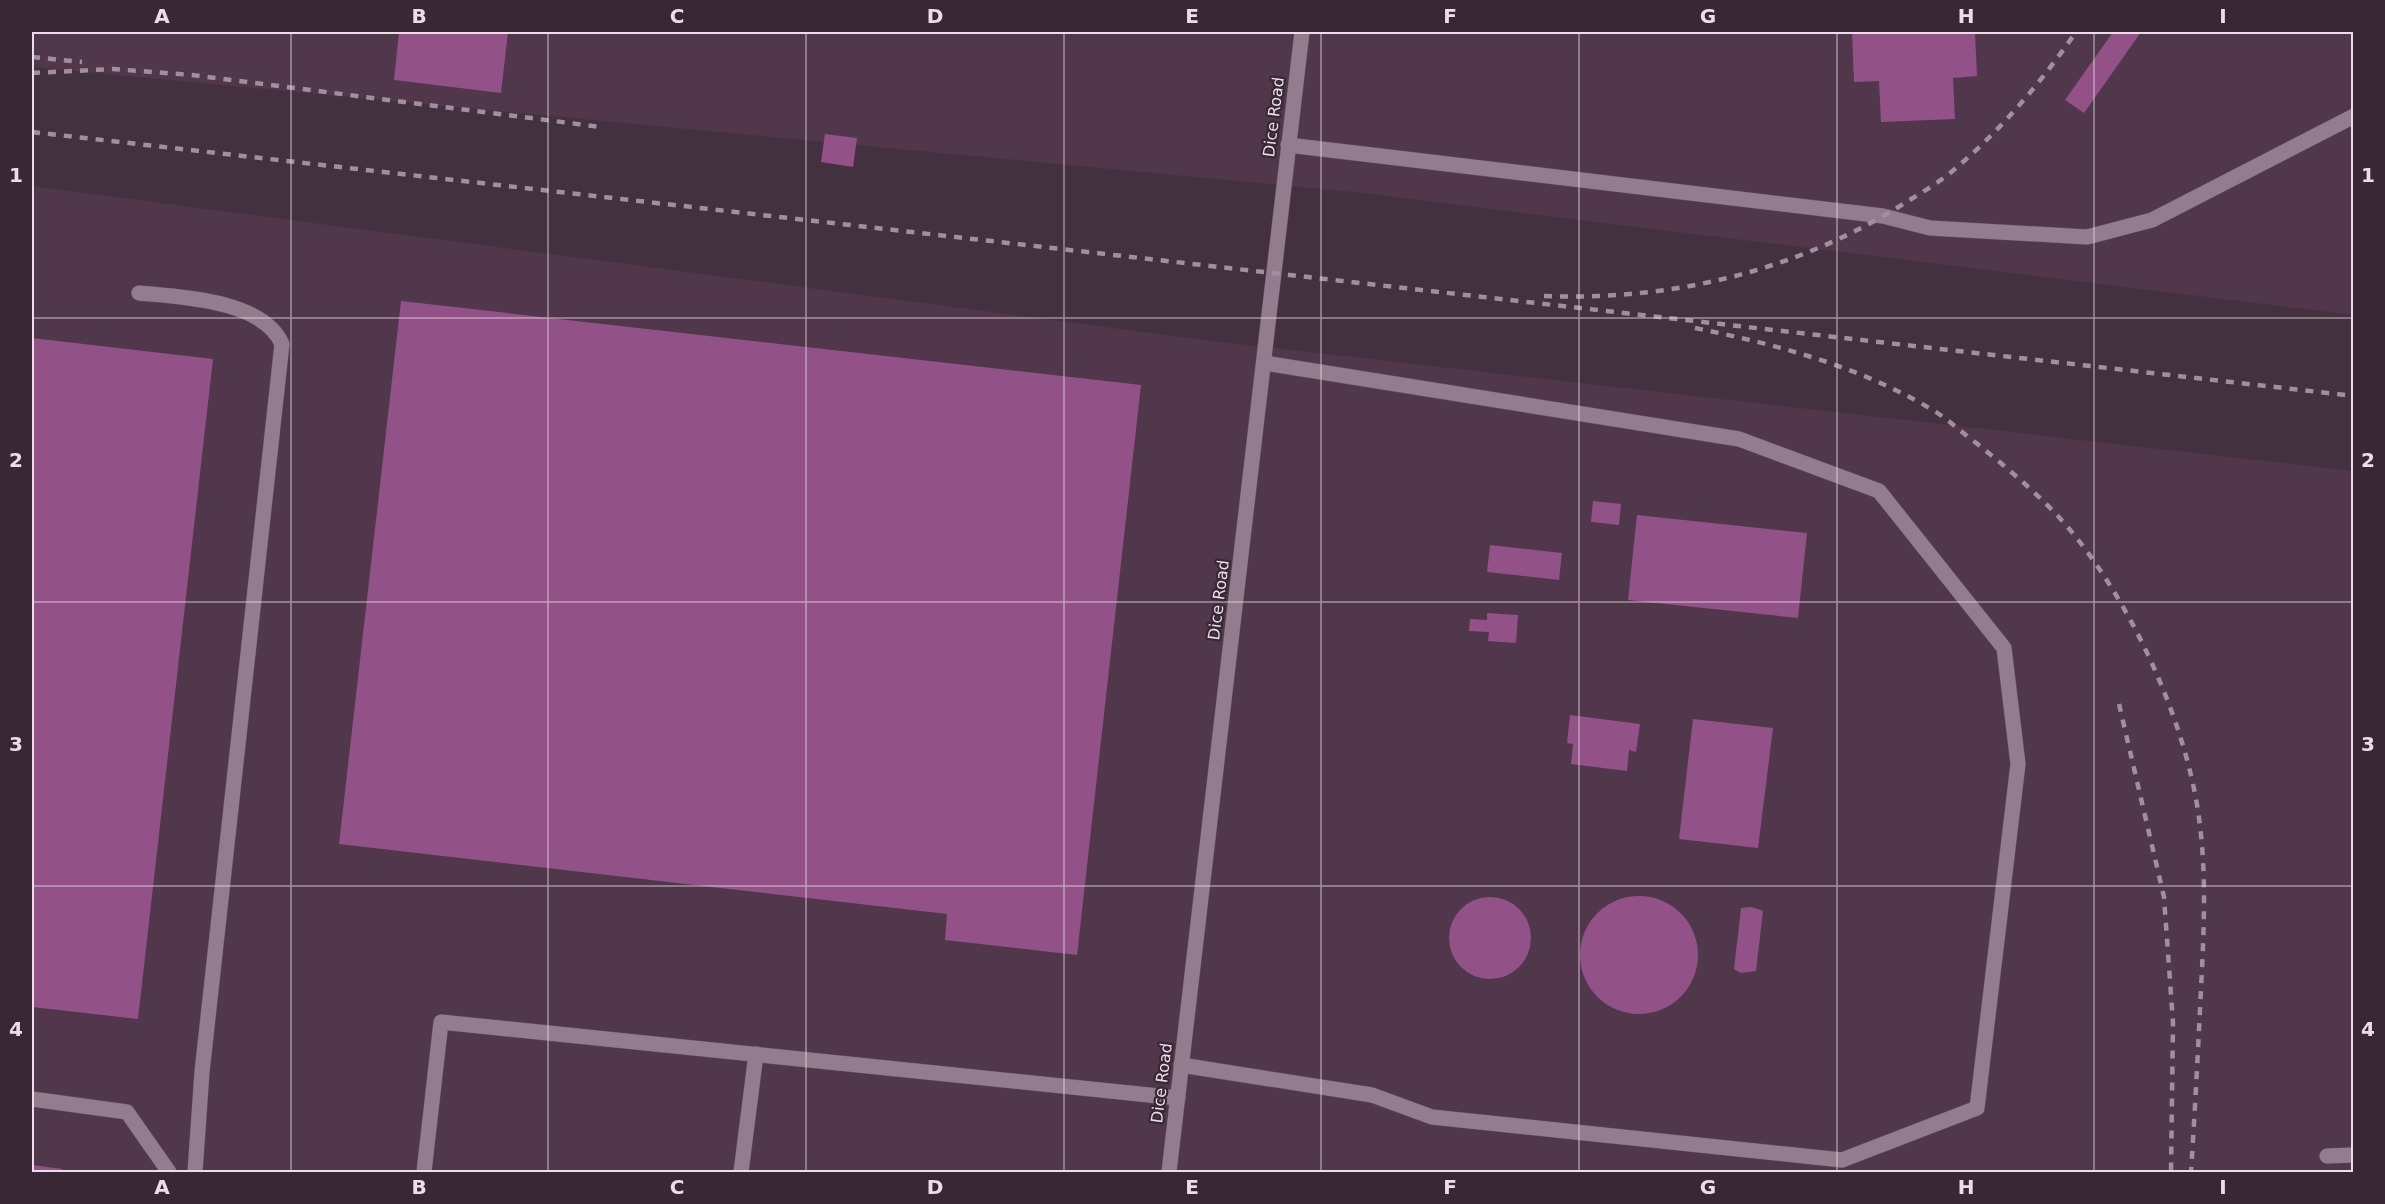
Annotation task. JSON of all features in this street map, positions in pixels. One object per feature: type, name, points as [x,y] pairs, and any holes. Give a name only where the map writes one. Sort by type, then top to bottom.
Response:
[{"type":"street","name":"Dice Road","points":[[1169,1173],[1288,146],[1298,32]]},
{"type":"street","points":[[1288,146],[1883,216],[1930,228],[2087,237],[2152,219],[2354,116]]},
{"type":"street","points":[[139,293],[208,300],[261,320],[276,330],[282,344],[202,1072],[195,1173]]},
{"type":"street","points":[[1181,1065],[1372,1095],[1432,1117],[1842,1160],[1977,1108],[2018,764],[2004,648],[1879,491],[1739,439],[1263,363]]},
{"type":"street","points":[[424,1173],[441,1022],[1178,1098]]},
{"type":"street","points":[[741,1173],[756,1054]]},
{"type":"street","points":[[32,1098],[127,1112],[169,1173]]},
{"type":"street","points":[[2326,1156],[2354,1155]]},
{"type":"shaded area","points":[[32,32],[2353,32],[2353,315],[1354,192],[32,67]]},
{"type":"shaded area","points":[[32,186],[1213,341],[2353,471],[2353,1172],[32,1172]]},
{"type":"building","points":[[399,32],[508,32],[501,93],[394,80]]},
{"type":"building","points":[[1852,32],[1975,32],[1977,76],[1953,78],[1955,119],[1881,122],[1879,81],[1854,82]]},
{"type":"building","points":[[2113,32],[2141,32],[2084,113],[2065,100]]},
{"type":"building","points":[[825,134],[857,138],[853,167],[821,162]]},
{"type":"building","points":[[401,301],[1141,385],[1077,955],[945,940],[947,914],[339,844]]},
{"type":"building","points":[[32,338],[213,359],[138,1019],[32,1007]]},
{"type":"building","points":[[1593,501],[1621,504],[1619,525],[1591,522]]},
{"type":"building","points":[[1637,515],[1807,533],[1798,618],[1628,600]]},
{"type":"building","points":[[1490,545],[1562,553],[1559,580],[1487,572]]},
{"type":"building","points":[[1487,613],[1518,615],[1516,643],[1488,641],[1489,632],[1469,631],[1470,619],[1487,620]]},
{"type":"building","points":[[1570,715],[1640,724],[1636,752],[1629,750],[1627,771],[1571,764],[1573,744],[1567,743]]},
{"type":"building","points":[[1693,719],[1773,728],[1758,848],[1679,839]]},
{"type":"building","points":[[1639,896],[1661,901],[1681,913],[1693,933],[1698,955],[1693,977],[1681,997],[1661,1009],[1639,1014],[1617,1009],[1597,997],[1585,977],[1580,955],[1585,933],[1597,913],[1617,901]]},
{"type":"building","points":[[1490,897],[1506,900],[1519,909],[1528,922],[1531,938],[1528,954],[1519,967],[1506,976],[1490,979],[1474,976],[1461,967],[1452,954],[1449,938],[1452,922],[1461,909],[1474,900]]},
{"type":"building","points":[[1752,907],[1763,911],[1756,971],[1741,973],[1734,969],[1741,908]]},
{"type":"building","points":[[32,1165],[62,1169],[62,1172],[32,1172]]},
{"type":"railway","points":[[1544,296],[1637,293],[1729,278],[1817,249],[1859,229],[1936,183],[1973,153],[2020,104],[2076,32]]},
{"type":"railway","points":[[32,57],[82,62]]},
{"type":"railway","points":[[32,73],[113,69],[192,75],[601,127]]},
{"type":"railway","points":[[32,132],[2354,396]]},
{"type":"railway","points":[[1695,328],[1789,350],[1849,370],[1879,382],[1936,412],[2009,470],[2055,513],[2104,576],[2127,613],[2147,652],[2179,733],[2190,773],[2201,833],[2204,922],[2191,1172]]},
{"type":"railway","points":[[2119,704],[2164,897],[2173,1023],[2171,1172]]}]
